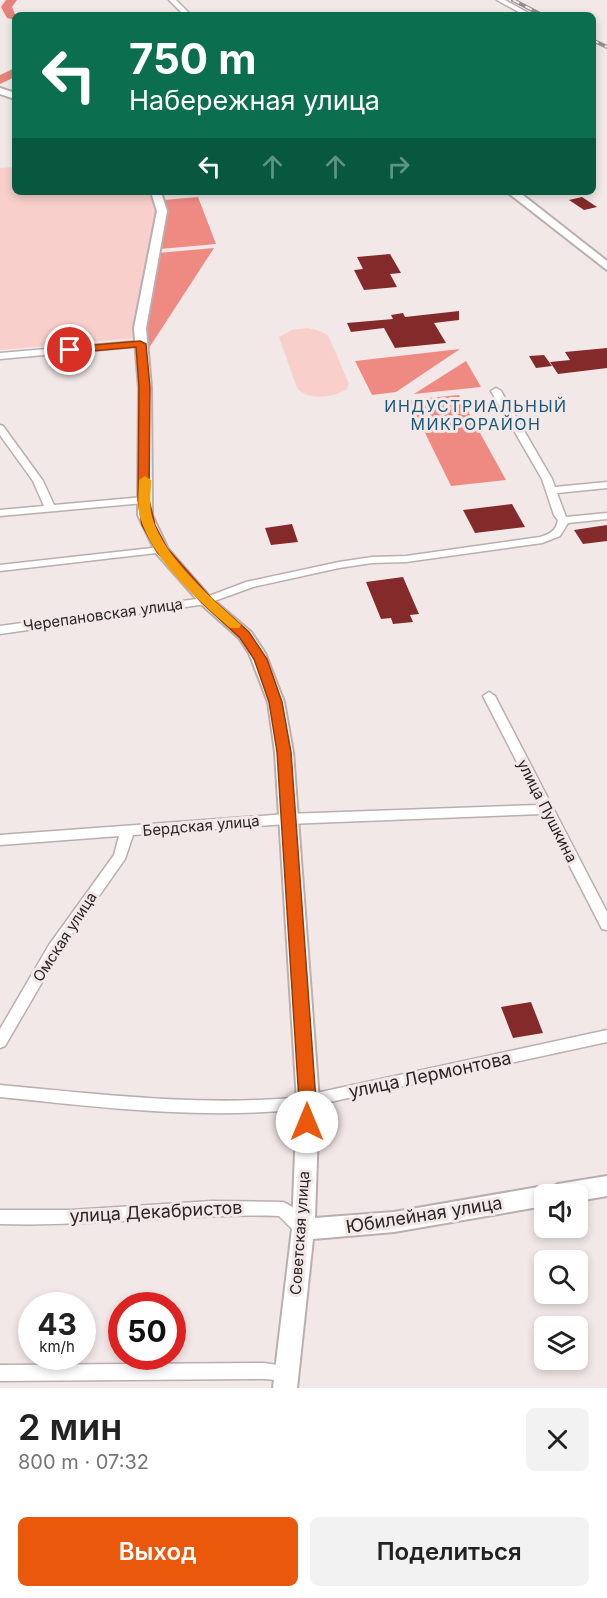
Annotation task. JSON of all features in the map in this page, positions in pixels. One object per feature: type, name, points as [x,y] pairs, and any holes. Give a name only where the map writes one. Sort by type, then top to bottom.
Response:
[{"type":"main road","name":"Советская улица","points":[[157,195],[162,211],[141,315],[140,344],[145,387],[144,500],[148,525],[161,550],[206,601],[245,635],[260,659],[276,702],[284,752],[308,1101],[303,1229],[286,1381]]},
{"type":"main road","points":[[516,195],[607,267]]},
{"type":"main road","points":[[588,1189],[607,1186]]},
{"type":"main road","name":"Юбилейная улица","points":[[303,1229],[334,1229],[373,1224],[534,1198]]},
{"type":"street","points":[[172,0],[185,12]]},
{"type":"street","points":[[501,0],[523,12]]},
{"type":"street","points":[[0,356],[140,344]]},
{"type":"street","points":[[496,391],[547,479],[563,520],[607,516]]},
{"type":"street","points":[[0,428],[38,481],[50,508]]},
{"type":"street","points":[[550,491],[607,485]]},
{"type":"street","points":[[0,513],[144,500]]},
{"type":"street","name":"Черепановская улица","points":[[0,630],[206,601],[250,584],[339,565],[542,540],[558,534],[563,528],[563,520]]},
{"type":"street","points":[[0,568],[161,550]]},
{"type":"street","name":"улица Пушкина","points":[[489,696],[607,925]]},
{"type":"street","name":"Бердская улица","points":[[0,840],[287,819],[546,809]]},
{"type":"street","name":"Омская улица","points":[[0,1042],[54,949],[120,856],[127,832]]},
{"type":"street","name":"улица Лермонтова","points":[[0,1091],[196,1107],[258,1109],[308,1101],[607,1036]]},
{"type":"street","name":"улица Декабристов","points":[[0,1217],[125,1215],[194,1208],[250,1207],[284,1209],[303,1229]]},
{"type":"street","points":[[0,1373],[264,1371],[286,1381]]},
{"type":"shaded area","points":[[12,167],[12,195],[154,195],[160,210],[138,302],[135,320],[136,338],[0,350],[0,168]]},
{"type":"shaded area","points":[[198,197],[216,244],[160,249],[167,210],[164,200]]},
{"type":"shaded area","points":[[214,248],[149,348],[144,347],[145,325],[158,253]]},
{"type":"shaded area","points":[[307,328],[328,335],[349,384],[347,389],[321,397],[308,395],[297,388],[279,337],[292,330]]},
{"type":"shaded area","points":[[460,349],[396,392],[372,395],[355,361]]},
{"type":"shaded area","points":[[466,361],[481,387],[414,394]]},
{"type":"shaded area","points":[[459,395],[506,480],[451,486],[409,400]]},
{"type":"building","points":[[582,197],[597,207],[584,210],[569,200]]},
{"type":"building","points":[[390,254],[401,273],[390,274],[397,287],[364,290],[354,270],[363,269],[357,257]]},
{"type":"building","points":[[459,311],[459,320],[434,323],[446,343],[395,348],[384,328],[351,332],[347,323],[393,319],[391,315],[403,313],[405,317]]},
{"type":"building","points":[[607,348],[607,368],[558,374],[550,362],[570,360],[565,352]]},
{"type":"building","points":[[544,355],[552,366],[536,368],[529,356]]},
{"type":"building","points":[[512,504],[525,527],[475,533],[463,510]]},
{"type":"building","points":[[292,524],[298,542],[271,545],[265,528]]},
{"type":"building","points":[[607,525],[607,541],[583,544],[574,530]]},
{"type":"building","points":[[403,577],[419,614],[410,615],[413,622],[393,624],[391,618],[381,619],[366,582]]},
{"type":"building","points":[[531,1002],[543,1033],[513,1038],[501,1007]]},
{"type":"waterway","points":[[12,0],[6,7],[12,16]]},
{"type":"waterway","points":[[0,80],[12,74]]},
{"type":"railway","points":[[513,0],[536,12]]},
{"type":"railway","points":[[596,42],[607,47]]},
{"type":"slow traffic","points":[[145,480],[145,515],[161,550],[206,601],[234,625]]},
{"type":"district","name":"ИНДУСТРИАЛЬНЫЙ МИКРОРАЙОН","points":[[476,415]]},
{"type":"route","points":[[70,350],[140,344],[145,387],[144,500],[148,525],[161,550],[206,601],[245,635],[260,659],[276,702],[284,752],[308,1101],[307,1122]]}]
